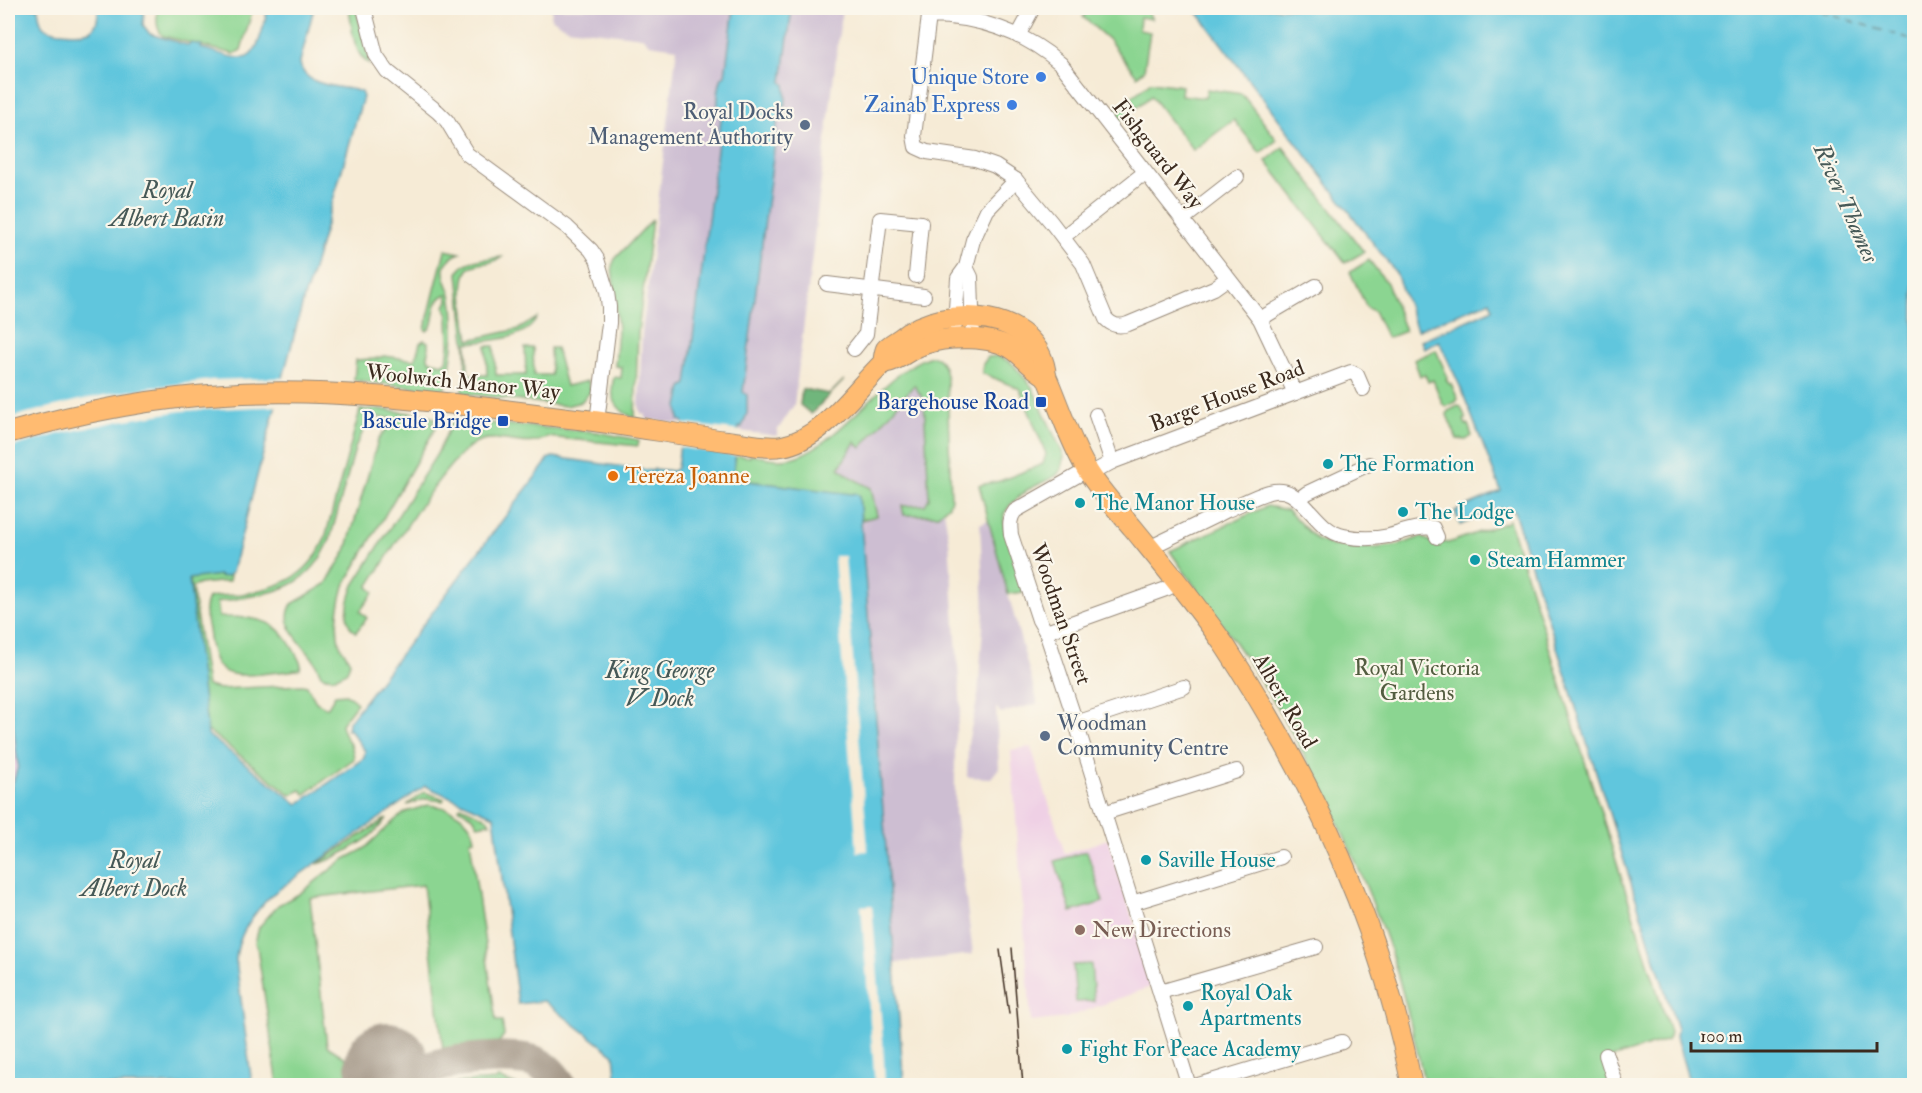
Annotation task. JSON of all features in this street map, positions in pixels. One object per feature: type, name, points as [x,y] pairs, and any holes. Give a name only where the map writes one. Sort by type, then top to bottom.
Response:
[{"type":"highway","name":"Woolwich Manor Way","points":[[8,433],[107,409],[184,397],[237,393],[362,395],[780,446],[810,436],[883,363],[886,349],[904,335],[933,321],[964,316],[998,321],[1022,333],[1034,344],[1045,360],[1046,376]]},
{"type":"highway","name":"Woolwich Manor Way","points":[[883,363],[895,362],[922,345],[964,339],[995,342],[1010,347],[1021,355],[1032,368],[1046,376]]},
{"type":"highway","name":"Albert Road","points":[[1046,376],[1088,472],[1224,645],[1256,694],[1322,819],[1372,937],[1395,1012],[1412,1086]]},
{"type":"street","points":[[364,8],[376,55],[387,71],[438,112],[467,154],[567,227],[597,259],[607,291],[609,324],[597,422]]},
{"type":"street","points":[[1018,36],[1033,8]]},
{"type":"street","name":"Fishguard Way","points":[[1016,180],[1004,171],[975,159],[915,149],[914,136],[926,14],[978,22],[1018,36],[1044,49],[1061,64],[1260,319],[1294,393]]},
{"type":"street","points":[[1063,237],[1138,177],[1147,176]]},
{"type":"street","points":[[1183,219],[1237,177]]},
{"type":"street","points":[[964,339],[964,316],[958,278],[966,267],[973,240],[987,210],[1016,180],[1083,264],[1106,319],[1115,326],[1128,324],[1214,288],[1228,278]]},
{"type":"street","points":[[854,349],[866,333],[880,219],[921,224],[915,276]]},
{"type":"street","points":[[827,284],[924,296]]},
{"type":"street","points":[[1260,319],[1316,286]]},
{"type":"street","name":"Barge House Road","points":[[1088,472],[1351,372],[1364,372],[1363,389]]},
{"type":"street","points":[[1096,415],[1112,462]]},
{"type":"street","points":[[1299,500],[1307,493],[1369,464]]},
{"type":"street","name":"Woodman Street","points":[[1088,472],[1016,511],[1011,517],[1011,535],[1076,723],[1189,1086]]},
{"type":"street","points":[[1149,548],[1268,492],[1282,491],[1299,500],[1321,524],[1342,536],[1374,537],[1423,527],[1433,528],[1437,537]]},
{"type":"street","points":[[1046,632],[1177,583]]},
{"type":"street","points":[[1076,723],[1184,687]]},
{"type":"street","points":[[1104,813],[1238,771]]},
{"type":"street","points":[[1132,903],[1281,857]]},
{"type":"street","points":[[1160,992],[1316,947]]},
{"type":"street","points":[[1195,1086],[1342,1042]]},
{"type":"street","points":[[1606,1055],[1616,1086]]},
{"type":"shaded area","points":[[552,8],[734,8],[725,75],[718,90],[718,110],[722,110],[687,385],[685,385],[678,412],[679,420],[683,420],[682,424],[645,419],[639,406],[642,333],[677,48],[649,44],[643,37],[567,28],[551,18]]},
{"type":"shaded area","points":[[792,8],[842,8],[794,405],[777,431],[777,436],[739,431],[739,427],[742,427],[747,413],[746,393],[743,392],[778,117],[781,117],[786,100],[785,84],[782,82]]},
{"type":"shaded area","points":[[914,385],[924,400],[929,498],[925,505],[902,506],[938,515],[944,510],[949,541],[961,709],[955,735],[955,813],[973,954],[895,963],[861,520],[876,516],[857,479],[839,469],[855,442],[862,448]]},
{"type":"shaded area","points":[[988,520],[1037,700],[1037,704],[1001,713],[996,707],[999,768],[991,778],[967,777],[968,743],[978,696],[984,612],[980,524]]},
{"type":"shaded area","points":[[8,684],[18,766],[8,798]]},
{"type":"shaded area","name":"New Directions","points":[[1031,747],[1065,854],[1108,839],[1153,986],[1066,1018],[1031,1022],[1011,750]]},
{"type":"green space","points":[[157,8],[253,8],[241,50],[234,54],[163,36],[158,26]]},
{"type":"green space","points":[[349,8],[356,8],[370,65],[356,47]]},
{"type":"green space","points":[[1089,8],[1146,8],[1152,19],[1140,17],[1139,30],[1150,32],[1144,70],[1137,76],[1109,40],[1083,17]]},
{"type":"green space","points":[[1151,82],[1182,86],[1181,95],[1205,98],[1207,89],[1242,94],[1277,140],[1260,153],[1234,120],[1193,150],[1151,96],[1117,123],[1110,114]]},
{"type":"green space","points":[[1283,147],[1364,252],[1345,263],[1266,161]]},
{"type":"green space","points":[[652,220],[638,332],[635,418],[618,407],[612,390],[614,377],[621,378],[622,367],[615,366],[618,330],[612,266],[615,259]]},
{"type":"green space","points":[[445,250],[460,253],[450,259],[444,268],[444,276],[452,299],[454,334],[452,357],[444,391],[354,380],[356,360],[384,356],[415,360],[420,343],[424,340],[428,342],[430,361],[442,364],[447,361],[448,316],[445,307],[448,300],[447,294],[437,302],[430,328],[427,331],[425,329]]},
{"type":"green space","points":[[502,257],[495,261],[475,265],[467,272],[463,290],[469,340],[519,329],[537,318],[532,325],[516,335],[467,343],[468,375],[487,375],[486,346],[494,346],[496,375],[526,375],[525,348],[533,348],[534,375],[551,375],[550,348],[556,348],[566,386],[588,381],[591,391],[581,402],[566,406],[461,393],[465,378],[466,351],[458,273],[465,264]]},
{"type":"green space","points":[[1369,260],[1387,283],[1405,331],[1387,338],[1374,311],[1367,308],[1350,272]]},
{"type":"green space","points":[[1436,350],[1448,378],[1446,379],[1458,399],[1446,407],[1443,405],[1433,380],[1428,382],[1425,374],[1420,376],[1414,360]]},
{"type":"green space","points":[[932,356],[941,362],[947,381],[951,498],[949,505],[938,515],[904,515],[902,506],[925,505],[929,498],[924,400],[914,385],[861,448],[855,442],[839,468],[871,488],[877,516],[861,520],[859,496],[735,479],[733,476],[736,455],[782,459],[798,456],[814,448],[846,424],[903,371],[920,360]]},
{"type":"green space","points":[[998,356],[1012,363],[1032,387],[1064,456],[1061,470],[1056,476],[1027,490],[1010,505],[1004,514],[1004,525],[1024,592],[1008,594],[979,485],[1000,481],[1043,464],[1046,454],[1020,389],[982,373],[983,364],[988,357]]},
{"type":"green space","points":[[844,380],[811,414],[800,405],[802,389],[830,394]]},
{"type":"green space","points":[[1458,406],[1461,407],[1466,419],[1464,420],[1472,436],[1466,440],[1457,439],[1447,415],[1448,411]]},
{"type":"green space","points":[[379,409],[435,418],[432,425],[436,427],[344,586],[337,630],[340,645],[350,662],[347,671],[335,677],[321,675],[315,662],[290,628],[289,612],[292,604],[326,584],[346,551],[378,440],[392,422],[391,418],[371,417],[356,445],[330,539],[321,557],[310,571],[298,581],[269,593],[217,602],[219,617],[260,620],[278,630],[293,649],[301,664],[300,669],[248,675],[228,673],[216,663],[210,644],[205,614],[208,598],[236,595],[278,585],[290,580],[310,564],[325,538],[360,410]]},
{"type":"green space","points":[[453,420],[597,432],[639,440],[638,446],[547,437],[531,442],[488,439],[479,441],[467,449],[436,483],[368,587],[374,592],[360,611],[367,618],[356,632],[351,628],[347,617],[348,603],[354,585],[437,454]]},
{"type":"green space","name":"Royal Victoria Gardens","points":[[1267,506],[1287,510],[1317,540],[1333,546],[1376,548],[1399,545],[1421,537],[1436,544],[1448,543],[1509,520],[1670,1032],[1668,1040],[1605,1060],[1612,1085],[1425,1085],[1391,953],[1340,826],[1309,764],[1264,685],[1170,551]]},
{"type":"green space","points":[[219,575],[220,577],[230,575],[229,581],[192,587],[207,686],[220,689],[302,685],[307,686],[316,702],[325,707],[328,707],[335,695],[346,694],[357,703],[341,724],[352,748],[354,759],[305,794],[301,790],[291,795],[207,730],[189,578]]},
{"type":"green space","points":[[424,792],[444,799],[443,801],[425,799],[407,805]]},
{"type":"green space","points":[[428,805],[451,810],[458,814],[473,831],[475,839],[470,840],[496,1021],[502,1021],[504,1035],[499,1042],[443,1049],[423,885],[310,898],[327,1046],[352,1062],[355,1085],[278,1085],[255,943],[259,927],[278,905],[299,894],[343,860],[364,849],[406,812]]},
{"type":"green space","points":[[461,806],[487,818],[490,823],[478,825],[473,817],[459,808]]},
{"type":"green space","points":[[387,818],[360,843],[317,864]]},
{"type":"green space","points":[[1087,851],[1103,902],[1071,912],[1055,861]]},
{"type":"green space","points":[[1091,964],[1094,1001],[1076,1002],[1073,965]]},
{"type":"green space","points":[[497,1078],[517,1085],[450,1085],[497,1080]]},
{"type":"water","points":[[8,8],[38,8],[43,26],[59,32],[74,33],[87,32],[93,28],[97,20],[98,8],[144,8],[143,25],[150,34],[187,45],[192,43],[202,45],[201,48],[242,58],[248,57],[257,46],[268,8],[314,8],[300,62],[302,70],[307,76],[322,84],[355,90],[361,92],[363,97],[306,290],[232,572],[227,576],[189,579],[208,735],[298,804],[364,758],[365,751],[350,730],[347,730],[348,723],[547,459],[553,457],[653,471],[654,469],[673,471],[677,468],[683,421],[679,420],[678,407],[682,387],[687,384],[722,111],[718,110],[718,93],[722,77],[725,75],[734,8],[792,8],[782,82],[785,84],[786,100],[781,117],[778,118],[743,392],[747,395],[747,413],[742,427],[739,427],[733,476],[738,480],[855,493],[859,496],[904,1085],[617,1085],[614,1055],[544,1001],[518,1004],[494,816],[425,786],[274,893],[249,923],[240,941],[236,960],[252,1085],[8,1085],[8,798],[18,766],[8,684]]},
{"type":"water","name":"River Thames","points":[[1194,8],[1914,8],[1914,1085],[1690,1085],[1676,1037],[1677,1029],[1514,511],[1500,509],[1460,525],[1455,511],[1501,491],[1460,386],[1439,341],[1424,348],[1421,341],[1493,309],[1490,301],[1417,330],[1396,273]]},
{"type":"pier","points":[[286,378],[279,406],[181,411],[59,434],[8,448],[8,419],[23,414],[84,399],[146,388],[211,380]]},
{"type":"pier","points":[[679,423],[742,431],[738,456],[676,447]]},
{"type":"pier","points":[[834,556],[845,556],[868,851],[857,852]]},
{"type":"pier","points":[[872,905],[885,1085],[875,1085],[861,906]]},
{"type":"ferry route","points":[[1808,8],[1914,40]]},
{"type":"taxiway","points":[[408,1086],[430,1068],[468,1060],[500,1058],[515,1058],[537,1063],[544,1067],[561,1086]]},
{"type":"runway","points":[[387,1064],[390,1086]]},
{"type":"tram line","points":[[1012,948],[1023,1086]]},
{"type":"tram line","points":[[1000,950],[1009,1014]]},
{"type":"place","name":"Unique Store","points":[[1041,77]]},
{"type":"place","name":"Zainab Express","points":[[1012,105]]},
{"type":"place","name":"Royal Docks Management Authority","points":[[805,125]]},
{"type":"place","name":"Bargehouse Road","points":[[1041,402]]},
{"type":"place","name":"Bascule Bridge","points":[[503,421]]},
{"type":"place","name":"The Formation","points":[[1328,464]]},
{"type":"place","name":"Tereza Joanne","points":[[613,476]]},
{"type":"place","name":"The Manor House","points":[[1080,503]]},
{"type":"place","name":"The Lodge","points":[[1403,512]]},
{"type":"place","name":"Steam Hammer","points":[[1475,560]]},
{"type":"place","name":"Woodman Community Centre","points":[[1045,736]]},
{"type":"place","name":"Saville House","points":[[1146,860]]},
{"type":"place","name":"New Directions","points":[[1080,930]]},
{"type":"place","name":"Royal Oak Apartments","points":[[1188,1006]]},
{"type":"place","name":"Fight For Peace Academy","points":[[1067,1049]]},
{"type":"water label","name":"Royal Albert Basin","points":[[167,204]]},
{"type":"water label","name":"King George V Dock","points":[[660,684]]},
{"type":"water label","name":"Royal Albert Dock","points":[[134,874]]}]
